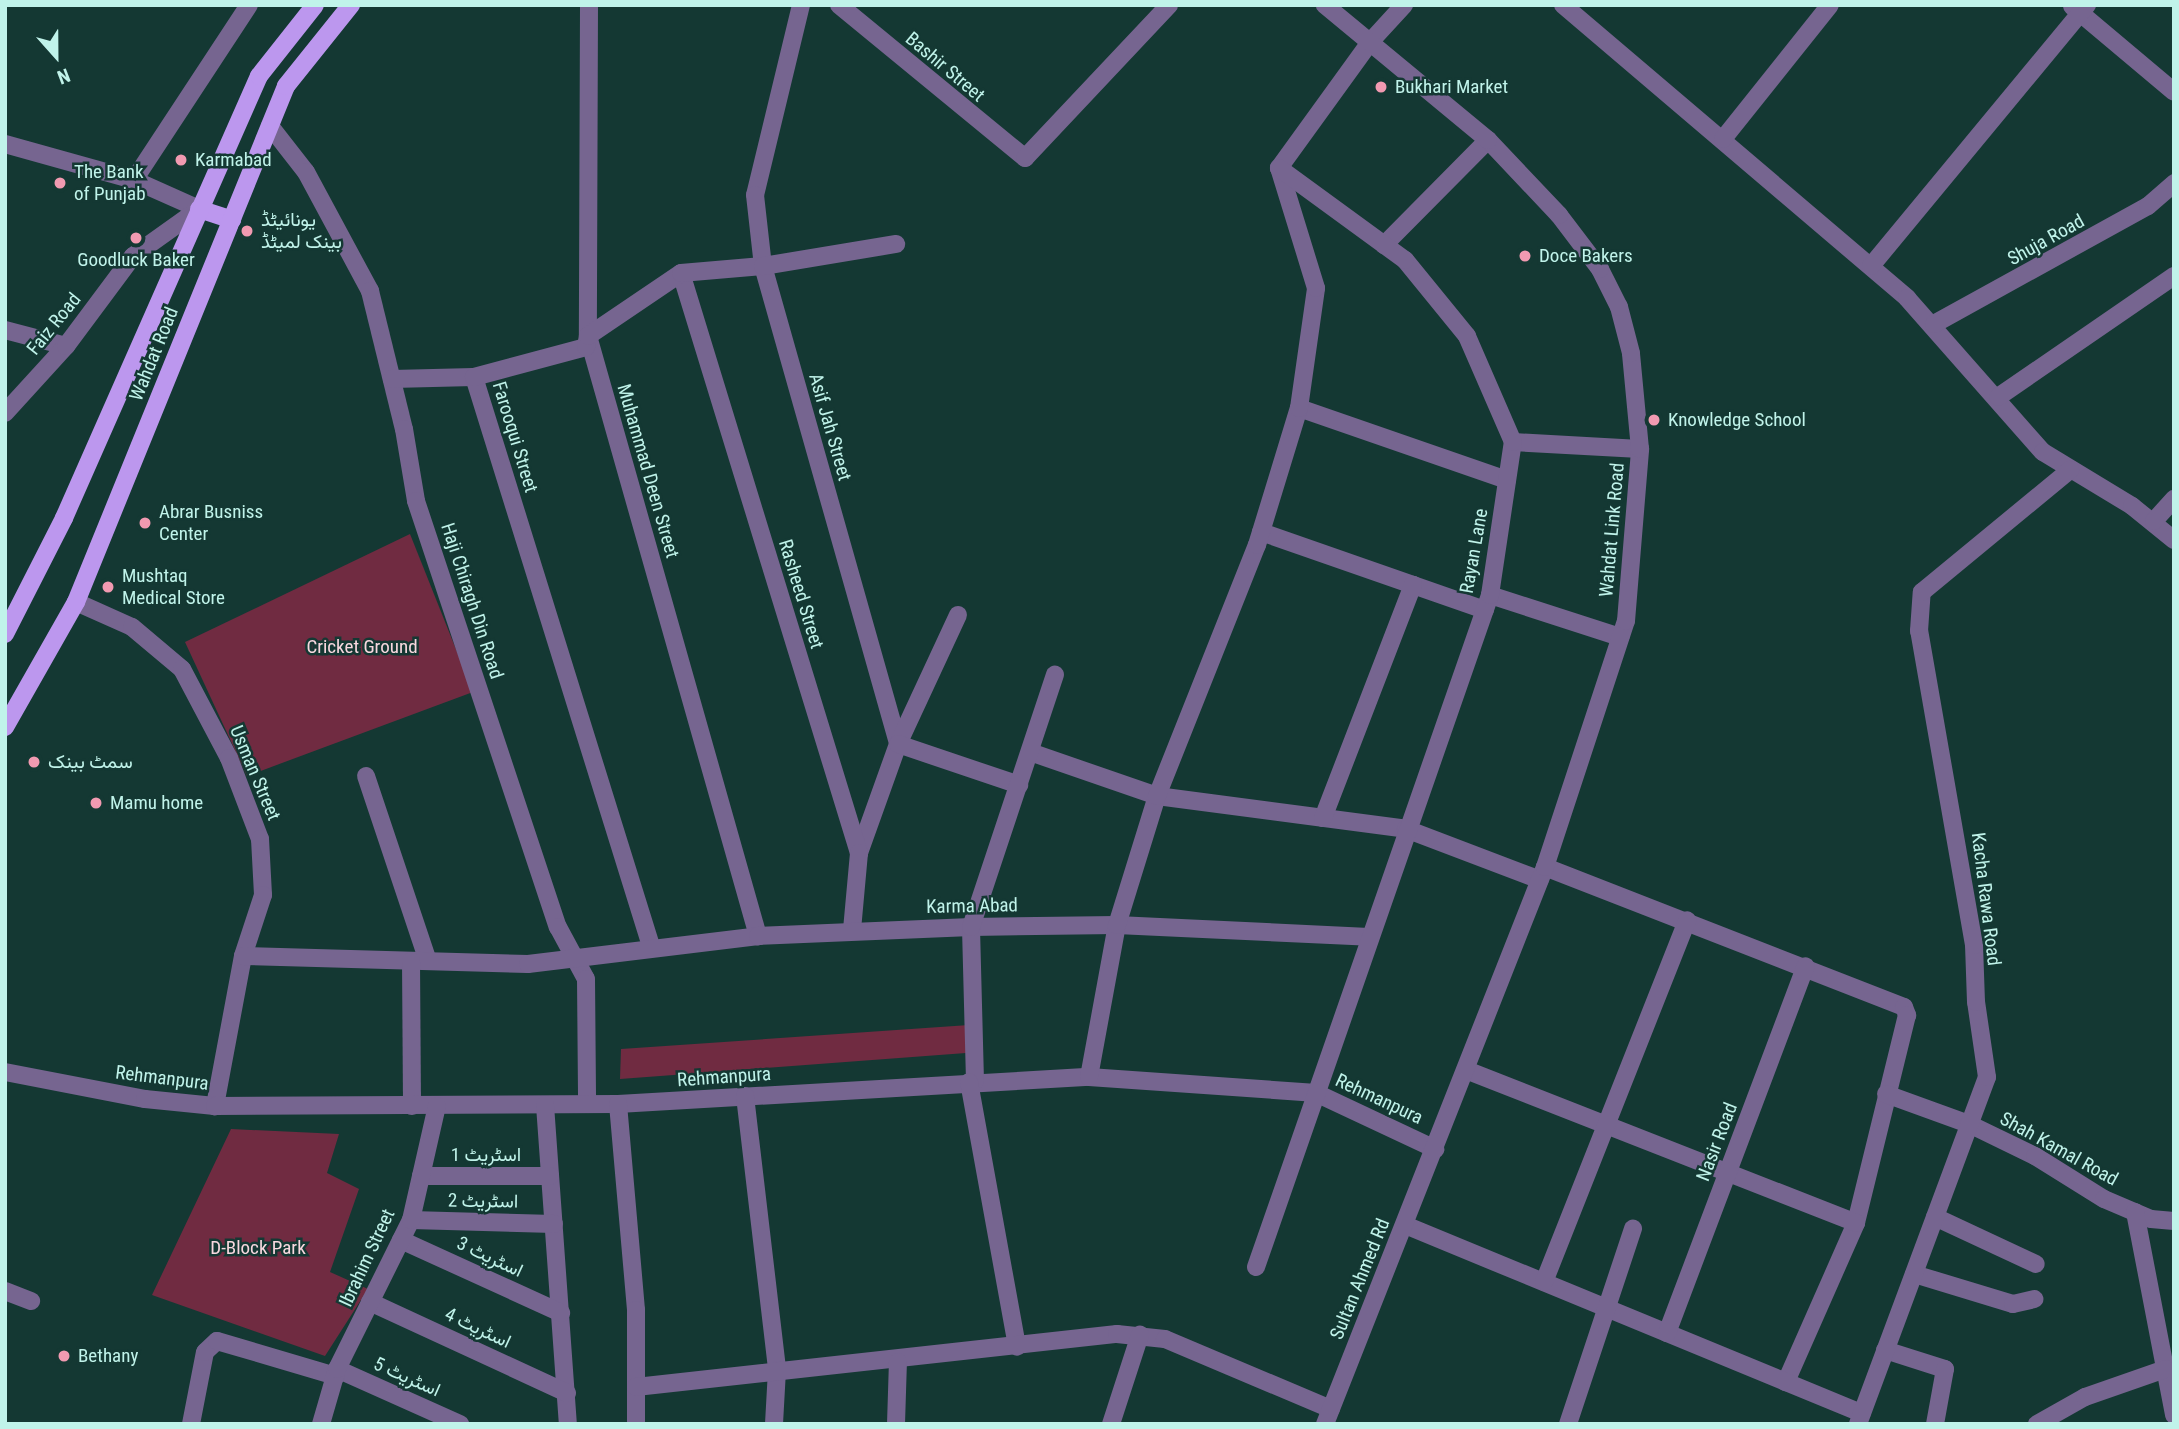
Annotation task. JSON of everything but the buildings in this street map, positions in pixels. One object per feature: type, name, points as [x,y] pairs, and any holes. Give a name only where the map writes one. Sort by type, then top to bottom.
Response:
[{"type":"main road","name":"Wahdat Road","points":[[5,634],[64,518],[259,76],[315,5]]},
{"type":"main road","name":"Wahdat Road","points":[[5,727],[76,602],[286,86],[351,5]]},
{"type":"main road","points":[[199,209],[232,220]]},
{"type":"street","points":[[134,180],[249,5]]},
{"type":"street","name":"Muhammad Deen Street","points":[[589,5],[588,336],[758,936]]},
{"type":"street","name":"Asif Jah Street","points":[[801,5],[755,195],[763,266],[898,744]]},
{"type":"street","name":"Bashir Street","points":[[839,5],[1025,158],[1169,5]]},
{"type":"street","name":"Wahdat Link Road","points":[[1325,5],[1488,140],[1559,215],[1600,269],[1619,307],[1630,353],[1640,449],[1626,621],[1543,873],[1435,1149]]},
{"type":"street","points":[[1279,168],[1371,41],[1404,5]]},
{"type":"street","points":[[1563,5],[1871,266],[1934,324],[1976,370],[2043,452],[2154,521],[2174,540]]},
{"type":"street","points":[[1723,139],[1830,5]]},
{"type":"street","points":[[1871,266],[2079,8],[2174,92]]},
{"type":"street","name":"Haji Chiragh Din Road","points":[[270,125],[306,172],[370,291],[392,379],[416,501],[558,927],[586,979],[587,1103]]},
{"type":"street","points":[[1384,245],[1488,140]]},
{"type":"street","points":[[5,145],[134,180],[199,209]]},
{"type":"street","points":[[1279,168],[1405,260],[1467,336],[1513,442],[1640,449]]},
{"type":"street","points":[[1089,1077],[1117,925],[1157,796],[1261,532],[1299,408],[1316,288],[1279,168]]},
{"type":"street","name":"Shuja Road","points":[[1934,324],[2124,219],[2174,183]]},
{"type":"street","name":"Faiz Road","points":[[5,413],[65,346],[133,256],[199,209]]},
{"type":"street","name":"Farooqui Street","points":[[651,946],[474,377],[586,347],[588,336],[681,273],[763,266],[896,244]]},
{"type":"street","name":"Rasheed Street","points":[[681,273],[859,853],[852,930]]},
{"type":"street","points":[[1998,397],[2174,276]]},
{"type":"street","points":[[5,330],[65,346]]},
{"type":"street","points":[[392,379],[474,377]]},
{"type":"street","points":[[1299,408],[1507,480]]},
{"type":"street","name":"Rayan Lane","points":[[1256,1267],[1487,602],[1513,442]]},
{"type":"street","name":"Kacha Rawa Road","points":[[1860,1419],[1987,1077],[1976,1002],[1974,945],[1919,631],[1922,593],[2070,470]]},
{"type":"street","points":[[2154,521],[2174,499]]},
{"type":"street","points":[[1261,532],[1413,585],[1620,637]]},
{"type":"street","points":[[1323,818],[1413,585]]},
{"type":"street","name":"Usman Street","points":[[76,602],[132,627],[182,669],[229,758],[260,839],[263,895],[243,956],[215,1106]]},
{"type":"street","points":[[859,853],[898,744],[958,615]]},
{"type":"street","points":[[1017,1347],[972,1082],[971,927],[1055,675]]},
{"type":"street","points":[[898,744],[1019,785]]},
{"type":"street","points":[[1030,752],[1157,796],[1406,829],[1687,920],[1904,1006],[1907,1015],[1856,1223],[1786,1382]]},
{"type":"street","points":[[366,776],[420,961],[412,1106]]},
{"type":"street","points":[[1544,1282],[1687,920]]},
{"type":"street","name":"Karma Abad","points":[[243,956],[528,964],[651,946],[758,936],[971,927],[1117,925],[1369,937]]},
{"type":"street","name":"Nasir Road","points":[[1667,1333],[1806,965]]},
{"type":"street","points":[[1466,1070],[1856,1223]]},
{"type":"street","name":"Rehmanpura","points":[[5,1072],[145,1100],[215,1106],[618,1104],[1089,1077],[1316,1093],[1435,1149]]},
{"type":"street","name":"Shah Kamal Road","points":[[1886,1094],[1969,1124],[2135,1212],[2174,1221]]},
{"type":"street","points":[[745,1096],[777,1370],[774,1424]]},
{"type":"street","points":[[618,1104],[636,1310],[636,1424]]},
{"type":"street","points":[[545,1105],[568,1424]]},
{"type":"street","name":"Ibrahim Street","points":[[321,1424],[336,1372],[411,1220],[437,1106]]},
{"type":"street","name":"Sultan Ahmed Rd","points":[[1328,1416],[1435,1149]]},
{"type":"street","name":"اسٹریٹ 1","points":[[421,1176],[550,1176]]},
{"type":"street","points":[[2135,1212],[2174,1415]]},
{"type":"street","points":[[1935,1217],[2036,1264]]},
{"type":"street","name":"اسٹریٹ 2","points":[[411,1220],[554,1223]]},
{"type":"street","points":[[1405,1225],[1786,1382],[1860,1419]]},
{"type":"street","points":[[1568,1424],[1633,1229]]},
{"type":"street","name":"اسٹریٹ 3","points":[[401,1240],[561,1313]]},
{"type":"street","points":[[1914,1274],[2012,1304],[2034,1298]]},
{"type":"street","points":[[5,1291],[31,1301]]},
{"type":"street","name":"اسٹریٹ 4","points":[[370,1302],[567,1393]]},
{"type":"street","points":[[1111,1424],[1140,1335]]},
{"type":"street","points":[[636,1387],[777,1370],[898,1362],[1140,1335],[1165,1339],[1328,1416]]},
{"type":"street","name":"اسٹریٹ 5","points":[[191,1424],[205,1352],[217,1340],[336,1372],[460,1424]]},
{"type":"street","points":[[1885,1350],[1945,1369],[1935,1424]]},
{"type":"street","points":[[896,1424],[898,1362]]},
{"type":"street","points":[[2037,1424],[2085,1396],[2165,1369]]},
{"type":"green space","name":"Cricket Ground","points":[[410,534],[473,692],[247,776],[185,642]]},
{"type":"green space","points":[[969,1025],[966,1053],[620,1079],[621,1049]]},
{"type":"green space","name":"D-Block Park","points":[[231,1129],[339,1134],[327,1173],[359,1189],[330,1272],[368,1289],[325,1356],[152,1295]]},
{"type":"place","name":"Bukhari Market","points":[[1381,87]]},
{"type":"place","name":"Karmabad","points":[[181,160]]},
{"type":"place","name":"The Bank of Punjab","points":[[60,183]]},
{"type":"place","name":"یونائیٹڈ بینک لمیٹڈ","points":[[247,231]]},
{"type":"place","name":"Goodluck Baker","points":[[136,238]]},
{"type":"place","name":"Doce Bakers","points":[[1525,256]]},
{"type":"place","name":"Knowledge School","points":[[1654,420]]},
{"type":"place","name":"Abrar Busniss Center","points":[[145,523]]},
{"type":"place","name":"Mushtaq Medical Store","points":[[108,587]]},
{"type":"place","name":"سمٹ بینک","points":[[34,762]]},
{"type":"place","name":"Mamu home","points":[[96,803]]},
{"type":"place","name":"Bethany","points":[[64,1356]]}]
